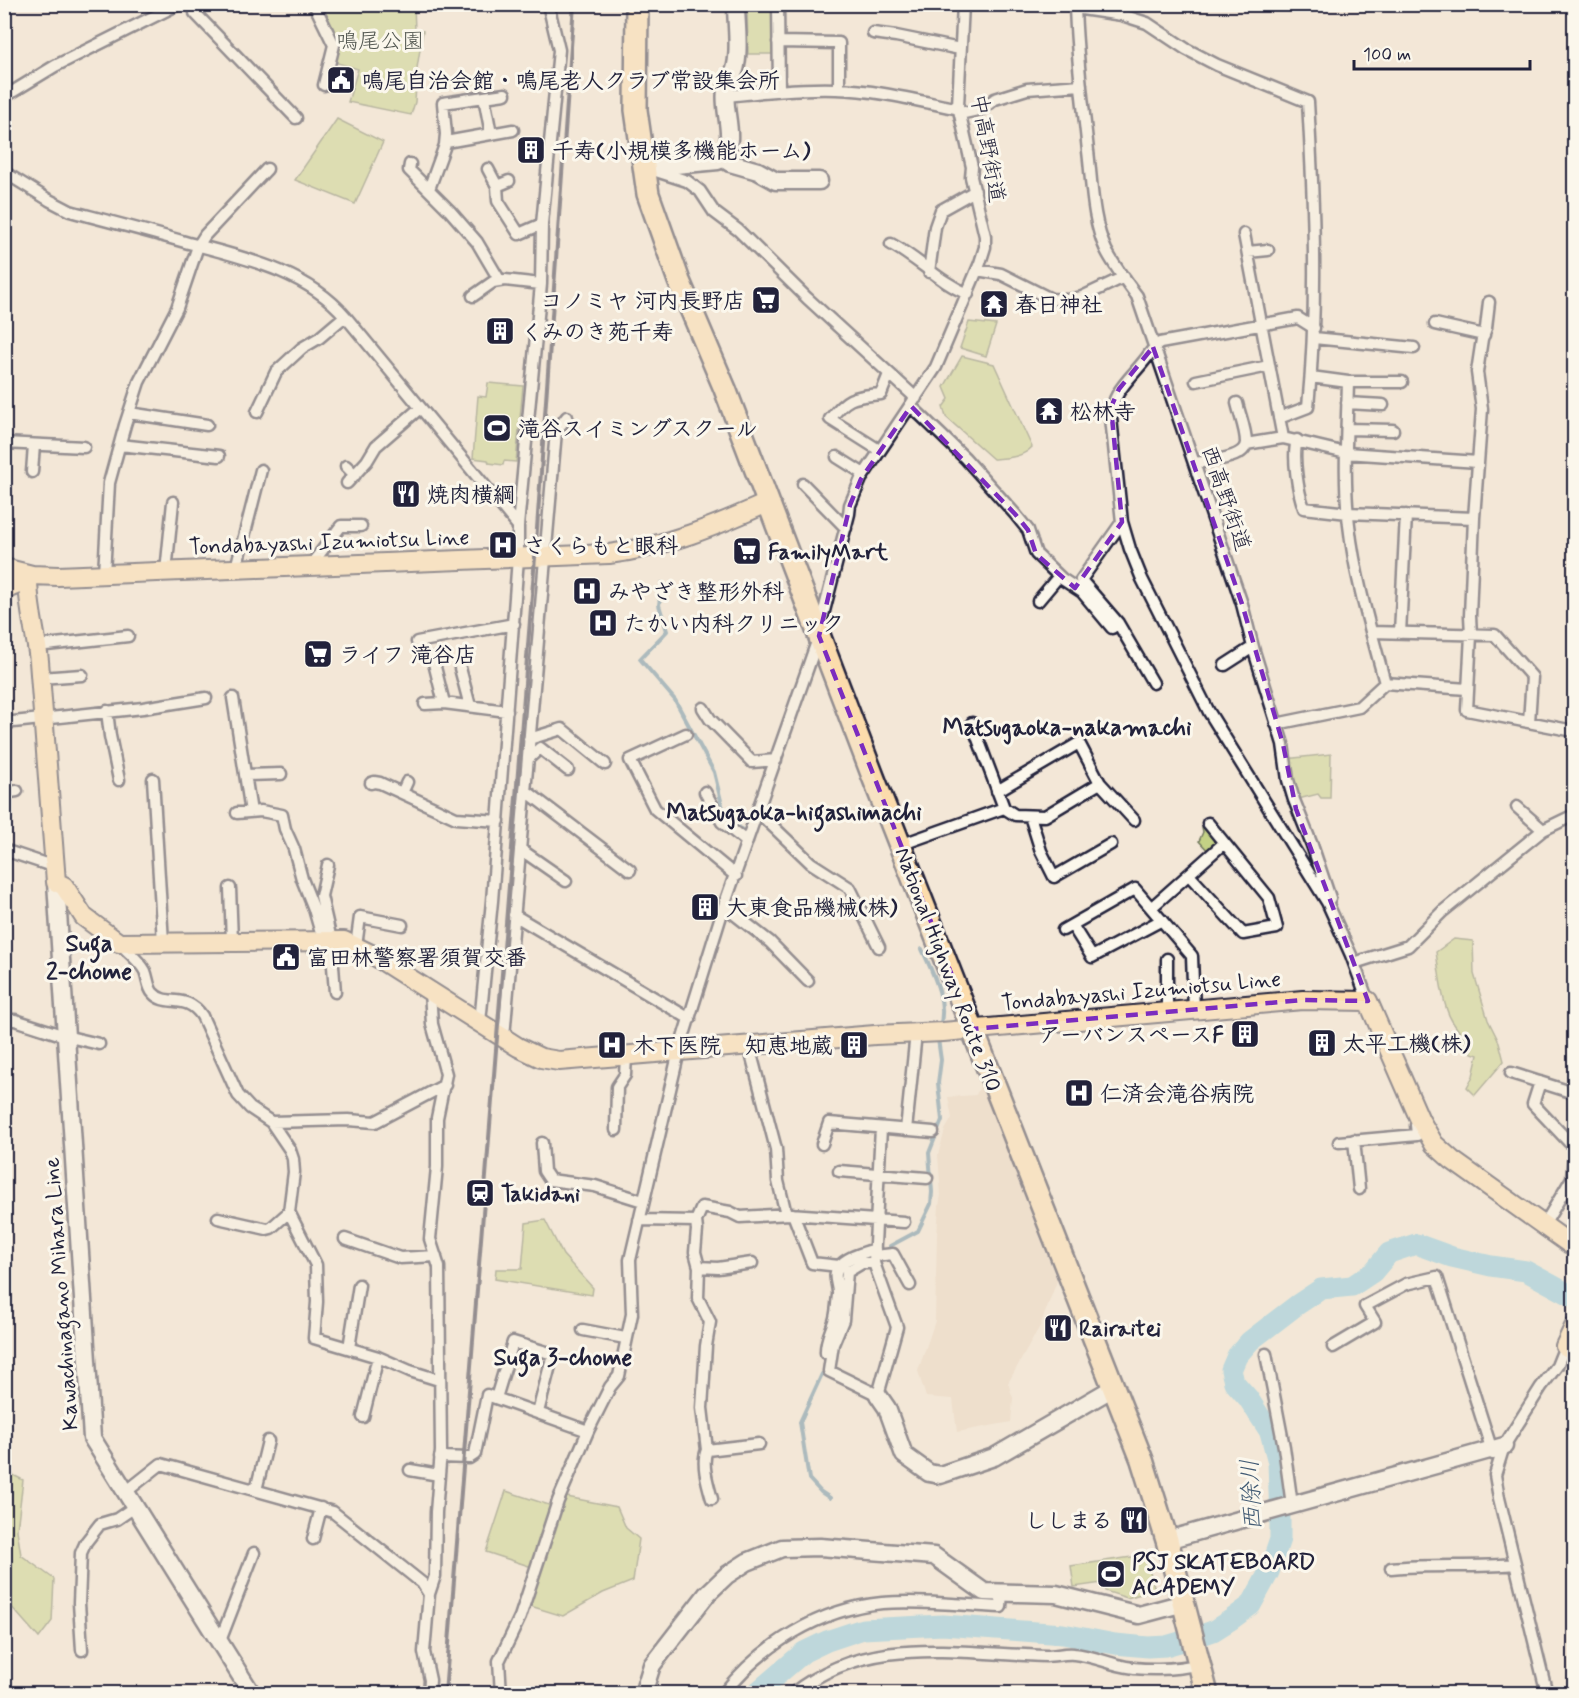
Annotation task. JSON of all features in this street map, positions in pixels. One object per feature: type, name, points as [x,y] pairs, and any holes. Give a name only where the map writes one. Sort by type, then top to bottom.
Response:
[{"type":"highway","name":"National Highway Route 310","points":[[637,4],[636,110],[648,194],[679,281],[725,389],[900,845],[1142,1460],[1167,1540],[1207,1694]]},
{"type":"main road","name":"Tondabayashi Izumiotsu Line","points":[[4,568],[46,576],[609,554],[641,550],[705,530],[767,503]]},
{"type":"main road","points":[[4,590],[16,585],[28,574]]},
{"type":"main road","points":[[28,574],[27,591],[37,646],[44,718],[56,875],[84,917],[119,943]]},
{"type":"main road","name":"Tondabayashi Izumiotsu Line","points":[[119,943],[344,941],[356,946],[529,1053],[549,1060],[626,1057],[1303,1000],[1368,1001]]},
{"type":"main road","points":[[1368,1001],[1420,1120],[1434,1144],[1452,1160],[1575,1247]]},
{"type":"main road","points":[[1570,1349],[1575,1327]]},
{"type":"street","points":[[4,97],[55,66],[179,4]]},
{"type":"street","points":[[195,4],[195,13],[296,118]]},
{"type":"street","points":[[314,4],[334,45],[324,85]]},
{"type":"street","points":[[480,1022],[499,821],[514,624],[518,526],[541,284],[542,224],[559,50],[548,4]]},
{"type":"street","points":[[644,168],[718,161],[722,158],[729,137],[726,89],[736,67],[737,57],[736,4]]},
{"type":"street","points":[[778,4],[779,90]]},
{"type":"street","name":"中高野街道","points":[[914,402],[936,367],[985,248],[971,177],[972,167],[959,109],[963,4]]},
{"type":"street","points":[[1075,6],[1122,15],[1147,23],[1217,66],[1308,102],[1313,192],[1314,333],[1311,377],[1308,407],[1279,418]]},
{"type":"street","name":"西高野街道","points":[[1075,6],[1081,85],[1098,227],[1106,250],[1137,296],[1149,327],[1153,347],[1196,464],[1242,604],[1283,744],[1288,780],[1296,808],[1312,845],[1330,898],[1327,902],[1368,1001]]},
{"type":"street","points":[[873,33],[960,48]]},
{"type":"street","points":[[778,42],[839,43],[839,89]]},
{"type":"street","points":[[726,96],[779,90],[839,89],[877,93],[959,109],[964,113],[982,109],[995,99],[1027,89],[1081,85]]},
{"type":"street","points":[[429,189],[446,142],[443,103],[505,94]]},
{"type":"street","points":[[484,97],[491,134]]},
{"type":"street","points":[[446,142],[513,130]]},
{"type":"street","points":[[722,158],[730,163],[758,171],[776,181],[819,181]]},
{"type":"street","points":[[410,164],[410,170],[477,242],[500,281]]},
{"type":"street","points":[[644,168],[678,178],[700,191],[714,212],[761,251],[807,298],[889,374],[1015,514],[1028,530],[1036,554],[1059,576],[1083,592],[1112,628],[1118,624]]},
{"type":"street","points":[[104,574],[109,483],[139,382],[177,308],[198,246],[267,169]]},
{"type":"street","points":[[488,169],[497,186],[498,201],[519,234],[542,224]]},
{"type":"street","points":[[4,172],[70,211],[253,261],[301,281],[322,294],[345,316],[518,526]]},
{"type":"street","points":[[497,186],[509,181]]},
{"type":"street","points":[[929,272],[935,227],[941,210],[975,191]]},
{"type":"street","points":[[1244,234],[1283,438]]},
{"type":"street","points":[[891,244],[908,253],[929,272],[953,288],[968,294]]},
{"type":"street","points":[[1248,252],[1268,249]]},
{"type":"street","points":[[977,270],[1001,274],[1051,299],[1067,300],[1082,297],[1124,277]]},
{"type":"street","points":[[473,296],[493,282],[541,284]]},
{"type":"street","points":[[1489,302],[1478,372],[1482,409],[1474,518],[1467,710],[1575,731]]},
{"type":"street","points":[[263,406],[276,372],[296,353],[319,338],[345,316]]},
{"type":"street","points":[[1327,902],[1209,712],[1142,579],[1122,522],[1111,418],[1112,407],[1119,389],[1145,360],[1153,347],[1170,341],[1298,318],[1314,333],[1414,348]]},
{"type":"street","points":[[1435,324],[1484,335]]},
{"type":"street","points":[[296,353],[304,362]]},
{"type":"street","points":[[1196,381],[1269,366]]},
{"type":"street","points":[[879,450],[830,419],[843,403],[856,397],[881,394],[889,374]]},
{"type":"street","points":[[1311,377],[1348,382],[1402,382]]},
{"type":"street","points":[[1348,382],[1346,453],[1348,513],[1354,557],[1385,683]]},
{"type":"street","points":[[501,1694],[499,1661],[520,1617],[558,1501],[588,1431],[610,1387],[619,1376],[624,1358],[625,1338],[632,1314],[630,1260],[679,1051],[724,906],[819,636],[850,505],[864,474],[914,402]]},
{"type":"street","points":[[1347,403],[1383,405]]},
{"type":"street","points":[[1196,464],[1231,457],[1244,450],[1246,444],[1237,404]]},
{"type":"street","points":[[347,483],[367,461],[376,446],[420,408]]},
{"type":"street","points":[[129,413],[207,424]]},
{"type":"street","points":[[504,1037],[556,431],[567,417]]},
{"type":"street","points":[[1347,429],[1393,430]]},
{"type":"street","points":[[368,437],[376,446]]},
{"type":"street","points":[[1246,444],[1283,438],[1346,453],[1478,462]]},
{"type":"street","points":[[1297,440],[1295,457],[1304,508],[1348,513],[1474,518]]},
{"type":"street","points":[[4,443],[84,447]]},
{"type":"street","points":[[32,472],[33,445]]},
{"type":"street","points":[[120,445],[219,456]]},
{"type":"street","points":[[837,457],[864,474]]},
{"type":"street","points":[[345,466],[355,475]]},
{"type":"street","points":[[237,568],[261,470]]},
{"type":"street","points":[[803,484],[846,528]]},
{"type":"street","points":[[166,572],[172,502]]},
{"type":"street","points":[[1400,633],[1406,515]]},
{"type":"street","points":[[1122,522],[1081,580],[1118,624],[1153,683]]},
{"type":"street","points":[[310,566],[341,526],[361,526]]},
{"type":"street","points":[[1038,601],[1059,576]]},
{"type":"street","points":[[417,642],[514,624]]},
{"type":"street","points":[[1371,632],[1495,635],[1532,677],[1529,722]]},
{"type":"street","points":[[37,646],[128,636]]},
{"type":"street","points":[[1225,665],[1253,647]]},
{"type":"street","points":[[433,659],[444,703]]},
{"type":"street","points":[[460,668],[470,706]]},
{"type":"street","points":[[40,678],[82,675]]},
{"type":"street","points":[[1276,724],[1359,707],[1385,683],[1467,689]]},
{"type":"street","points":[[4,723],[206,698]]},
{"type":"street","points":[[233,698],[251,812]]},
{"type":"street","points":[[425,704],[444,703],[507,711]]},
{"type":"street","points":[[703,708],[710,719],[752,762],[776,760]]},
{"type":"street","points":[[107,711],[118,780]]},
{"type":"street","points":[[972,723],[1004,808],[1015,815],[1045,816],[1100,783]]},
{"type":"street","points":[[529,739],[562,729],[605,764]]},
{"type":"street","points":[[686,734],[630,760],[655,809],[736,876]]},
{"type":"street","points":[[997,791],[1079,742],[1100,783],[1134,820]]},
{"type":"street","points":[[528,759],[540,748],[568,770]]},
{"type":"street","points":[[245,775],[281,774]]},
{"type":"street","points":[[153,779],[163,942]]},
{"type":"street","points":[[402,793],[406,782]]},
{"type":"street","points":[[371,783],[380,783],[456,818],[499,821]]},
{"type":"street","points":[[525,790],[630,870]]},
{"type":"street","points":[[4,793],[17,791]]},
{"type":"street","points":[[705,792],[722,822],[747,843]]},
{"type":"street","points":[[1517,807],[1543,830]]},
{"type":"street","points":[[900,845],[1004,808]]},
{"type":"street","points":[[237,813],[261,811],[282,815],[302,879],[327,940]]},
{"type":"street","points":[[758,812],[811,863],[850,888],[879,947]]},
{"type":"street","points":[[1354,963],[1408,946],[1442,912],[1543,830],[1575,815]]},
{"type":"street","points":[[1030,816],[1041,851],[1054,877],[1111,844]]},
{"type":"street","points":[[1189,875],[1243,934],[1277,928],[1269,898],[1208,823]]},
{"type":"street","points":[[1152,908],[1224,843]]},
{"type":"street","points":[[520,849],[566,881]]},
{"type":"street","points":[[4,850],[56,875]]},
{"type":"street","points":[[328,865],[321,896],[334,992]]},
{"type":"street","name":"Kawachinagano Mihara Line","points":[[56,875],[92,1438],[252,1694]]},
{"type":"street","points":[[230,888],[232,941]]},
{"type":"street","points":[[1162,920],[1092,957],[1068,927],[1135,889],[1152,908],[1162,920],[1192,956],[1194,1010]]},
{"type":"street","points":[[724,906],[770,942],[808,981]]},
{"type":"street","points":[[514,915],[690,1019]]},
{"type":"street","points":[[356,946],[355,916],[384,916],[402,925]]},
{"type":"street","points":[[119,943],[141,964],[151,992],[160,998],[184,1001],[195,1006],[202,1016],[238,1095],[250,1108],[271,1122],[290,1150],[294,1172],[289,1212],[316,1265],[317,1302],[314,1338],[439,1380]]},
{"type":"street","points":[[1167,959],[1167,1012]]},
{"type":"street","points":[[429,1694],[430,1680],[424,1652],[429,1594],[435,1576],[440,1457],[441,1312],[439,1267],[430,1239],[437,1167],[437,1118],[446,1074],[432,1024],[430,991]]},
{"type":"street","points":[[4,1020],[15,1020],[99,1044]]},
{"type":"street","points":[[906,1131],[916,1033]]},
{"type":"street","points":[[749,1046],[776,1149],[778,1181],[789,1214],[812,1263],[839,1266],[857,1255],[893,1254],[910,1285]]},
{"type":"street","points":[[616,1130],[617,1087],[625,1075],[626,1057]]},
{"type":"street","points":[[1511,1073],[1575,1094]]},
{"type":"street","points":[[1540,1082],[1533,1104],[1569,1142],[1575,1144]]},
{"type":"street","points":[[271,1122],[348,1120],[375,1122],[445,1085]]},
{"type":"street","points":[[1339,1142],[1417,1135],[1416,1125],[1420,1120]]},
{"type":"street","points":[[822,1144],[829,1123],[933,1132]]},
{"type":"street","points":[[878,1395],[897,1327],[874,1256],[881,1128]]},
{"type":"street","points":[[1354,1140],[1359,1189]]},
{"type":"street","points":[[542,1143],[544,1172],[550,1180],[594,1186],[644,1201]]},
{"type":"street","points":[[1544,1226],[1572,1178],[1575,1154]]},
{"type":"street","points":[[840,1171],[927,1178]]},
{"type":"street","points":[[711,1498],[707,1483],[705,1455],[707,1450],[702,1408],[706,1346],[710,1323],[698,1298],[699,1266],[695,1252],[696,1221],[702,1207],[730,1212],[740,1217],[789,1214],[904,1222]]},
{"type":"street","points":[[218,1218],[267,1229],[289,1212]]},
{"type":"street","points":[[639,1221],[696,1221]]},
{"type":"street","points":[[345,1239],[400,1258],[436,1256]]},
{"type":"street","points":[[829,1371],[833,1344],[843,1320],[847,1272],[874,1256]]},
{"type":"street","points":[[699,1266],[738,1266],[752,1263]]},
{"type":"street","points":[[738,1266],[739,1279]]},
{"type":"street","points":[[829,1371],[825,1351],[826,1341],[836,1317],[839,1286],[835,1279],[839,1266]]},
{"type":"street","points":[[1333,1347],[1375,1322],[1365,1306],[1406,1284],[1437,1277],[1497,1454],[1495,1475],[1499,1498],[1547,1694]]},
{"type":"street","points":[[349,1348],[359,1285]]},
{"type":"street","points":[[583,1330],[625,1338]]},
{"type":"street","points":[[496,1398],[513,1342],[553,1354],[538,1412]]},
{"type":"street","points":[[1167,1540],[1290,1506],[1497,1454],[1541,1387],[1570,1349]]},
{"type":"street","points":[[1266,1354],[1282,1436],[1290,1506]]},
{"type":"street","points":[[363,1418],[378,1358]]},
{"type":"street","points":[[829,1371],[878,1395],[887,1408],[904,1455],[928,1473],[940,1475],[994,1457],[1113,1388]]},
{"type":"street","points":[[440,1457],[469,1458],[475,1454],[487,1395],[588,1431]]},
{"type":"street","points":[[256,1490],[268,1441]]},
{"type":"street","points":[[707,1450],[759,1444]]},
{"type":"street","points":[[82,1650],[79,1602],[81,1553],[86,1542],[100,1524],[117,1519],[131,1498],[160,1464],[333,1512],[423,1583],[429,1594]]},
{"type":"street","points":[[410,1470],[439,1475]]},
{"type":"street","points":[[313,1539],[321,1508]]},
{"type":"street","points":[[643,1694],[652,1665],[707,1594],[727,1575],[747,1562],[782,1548],[820,1547],[933,1556],[984,1592],[1056,1594],[1139,1615],[1185,1609]]},
{"type":"street","points":[[220,1641],[254,1553]]},
{"type":"street","points":[[1391,1568],[1515,1564]]},
{"type":"street","points":[[723,1694],[748,1666],[768,1650],[796,1630],[825,1618],[866,1605],[885,1603],[1001,1607],[1002,1593]]},
{"type":"street","points":[[792,1694],[807,1682],[832,1668],[861,1658],[884,1654],[990,1652],[1048,1656],[1073,1653],[1120,1666],[1142,1668],[1188,1667],[1198,1661]]},
{"type":"highlighted area","points":[[1153,347],[1242,604],[1283,744],[1296,809],[1368,1001],[1303,1000],[973,1029],[819,636],[850,505],[861,479],[911,406],[1015,514],[1028,530],[1036,554],[1075,588],[1122,522],[1111,407],[1119,389]]},
{"type":"shaded area","points":[[981,1084],[1057,1281],[1040,1326],[1008,1383],[1013,1398],[1011,1422],[957,1432],[953,1399],[926,1397],[918,1371],[935,1321],[937,1237],[941,1195],[938,1155],[945,1130],[952,1118],[948,1097],[976,1095]]},
{"type":"green space","name":"鳴尾公園","points":[[318,5],[414,5],[415,30],[423,31],[417,68],[415,102],[411,115],[348,102],[358,69],[334,62]]},
{"type":"green space","points":[[747,5],[776,5],[777,54],[748,54]]},
{"type":"green space","points":[[337,119],[383,142],[355,204],[295,180]]},
{"type":"green space","points":[[969,322],[996,325],[986,356],[960,348]]},
{"type":"green space","points":[[962,356],[994,364],[1032,447],[1028,451],[1014,457],[993,459],[946,417],[943,407],[949,399],[944,387]]},
{"type":"green space","name":"滝谷スイミングスクール","points":[[488,383],[523,386],[516,462],[504,461],[503,465],[473,458],[478,396],[486,397]]},
{"type":"green space","points":[[1331,754],[1330,798],[1321,798],[1318,794],[1294,800],[1285,759]]},
{"type":"green space","points":[[1206,823],[1222,843],[1210,853],[1199,841],[1203,832],[1202,827]]},
{"type":"green space","points":[[1454,939],[1473,941],[1474,974],[1504,1061],[1475,1095],[1467,1087],[1473,1076],[1478,1055],[1472,1053],[1449,1014],[1441,988],[1436,952]]},
{"type":"green space","points":[[545,1220],[563,1255],[593,1288],[592,1295],[495,1279],[496,1269],[522,1269],[526,1223]]},
{"type":"green space","points":[[5,1471],[23,1480],[17,1530],[21,1555],[54,1579],[52,1621],[39,1638],[10,1605],[5,1609]]},
{"type":"green space","points":[[506,1491],[552,1506],[532,1567],[486,1552]]},
{"type":"green space","points":[[562,1496],[617,1507],[626,1528],[639,1539],[633,1581],[603,1593],[563,1616],[527,1605]]},
{"type":"green space","name":"PSJ SKATEBOARD ACADEMY","points":[[1145,1555],[1155,1590],[1127,1598],[1105,1591],[1102,1583],[1074,1587],[1071,1566]]},
{"type":"waterway","points":[[662,583],[659,605],[667,631],[640,659],[675,700],[714,772],[724,813],[742,830]]},
{"type":"waterway","points":[[922,949],[940,997],[942,1007],[940,1026]]},
{"type":"waterway","points":[[890,1246],[918,1231],[931,1204],[929,1153],[942,1120],[938,1083],[941,1060],[938,1039]]},
{"type":"waterway","name":"西除川","points":[[755,1694],[804,1652],[827,1641],[863,1629],[943,1625],[1063,1634],[1115,1644],[1148,1647],[1166,1646],[1213,1631],[1251,1605],[1269,1572],[1280,1539],[1278,1462],[1270,1432],[1248,1398],[1234,1382],[1231,1370],[1237,1356],[1250,1341],[1321,1289],[1352,1286],[1373,1272],[1389,1253],[1416,1244],[1452,1257],[1526,1271],[1574,1297]]},
{"type":"waterway","points":[[822,1374],[800,1422],[809,1479],[830,1498]]},
{"type":"railway","points":[[445,1694],[535,557],[574,4]]},
{"type":"place","name":"鳴尾自治会館・鳴尾老人クラブ常設集会所","points":[[341,80]]},
{"type":"place","name":"千寿(小規模多機能ホーム)","points":[[531,150]]},
{"type":"place","name":"コノミヤ 河内長野店","points":[[766,300]]},
{"type":"place","name":"春日神社","points":[[994,304]]},
{"type":"place","name":"くみのき苑千寿","points":[[500,331]]},
{"type":"place","name":"松林寺","points":[[1049,411]]},
{"type":"place","name":"滝谷スイミングスクール","points":[[497,428]]},
{"type":"place","name":"焼肉横綱","points":[[406,494]]},
{"type":"place","name":"さくらもと眼科","points":[[503,545]]},
{"type":"place","name":"FamilyMart","points":[[747,551]]},
{"type":"place","name":"みやざき整形外科","points":[[587,591]]},
{"type":"place","name":"たかい内科クリニック","points":[[603,623]]},
{"type":"place","name":"ライフ 滝谷店","points":[[318,654]]},
{"type":"place","name":"大東食品機械(株)","points":[[705,907]]},
{"type":"place","name":"富田林警察署須賀交番","points":[[286,957]]},
{"type":"place","name":"アーバンスペースF","points":[[1245,1034]]},
{"type":"place","name":"太平工機(株)","points":[[1322,1043]]},
{"type":"place","name":"木下医院","points":[[612,1045]]},
{"type":"place","name":"知恵地蔵","points":[[854,1045]]},
{"type":"place","name":"仁済会滝谷病院","points":[[1079,1093]]},
{"type":"place","name":"Takidani","points":[[480,1193]]},
{"type":"place","name":"Rairaitei","points":[[1058,1328]]},
{"type":"place","name":"ししまる","points":[[1134,1520]]},
{"type":"place","name":"PSJ SKATEBOARD ACADEMY","points":[[1111,1574]]},
{"type":"district","name":"Matsugaoka-nakamachi","points":[[1067,727]]},
{"type":"district","name":"Matsugaoka-higashimachi","points":[[794,812]]},
{"type":"district","name":"Suga 2-chome","points":[[89,957]]},
{"type":"district","name":"Suga 3-chome","points":[[563,1357]]}]
